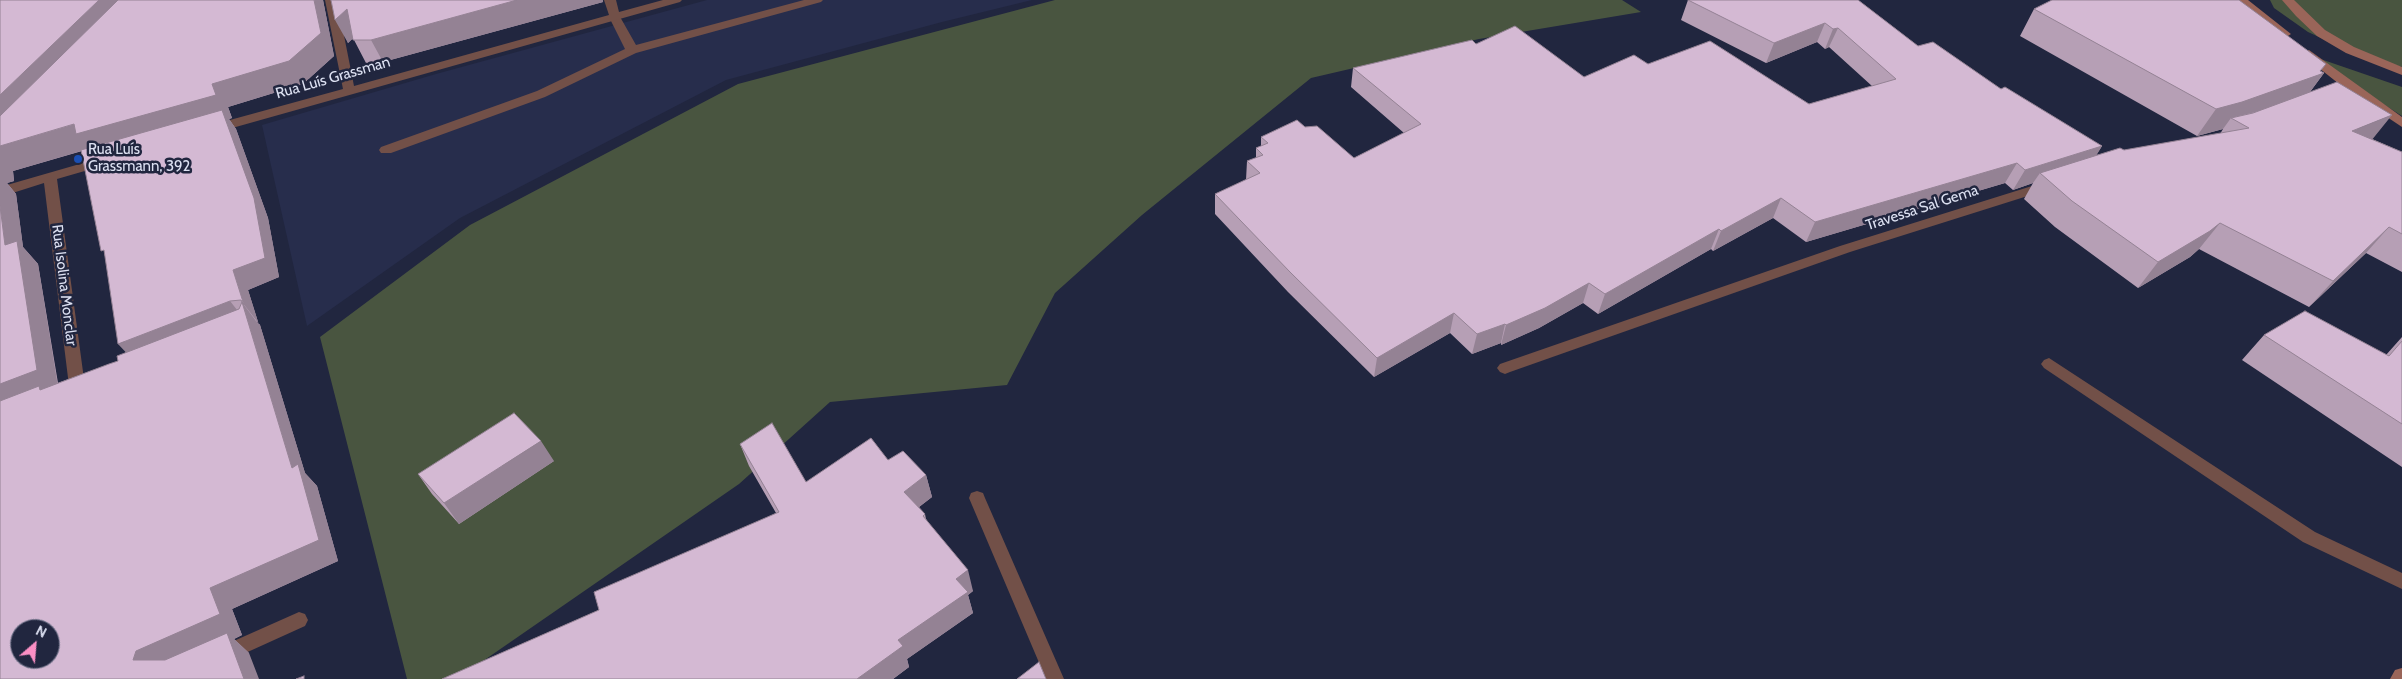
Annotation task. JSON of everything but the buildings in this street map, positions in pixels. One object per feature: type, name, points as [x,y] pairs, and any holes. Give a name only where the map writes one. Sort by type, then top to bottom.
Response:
[{"type":"main road","points":[[2241,0],[2352,88],[2402,124]]},
{"type":"main road","points":[[2288,0],[2300,14],[2322,33],[2350,50],[2402,71]]},
{"type":"main road","points":[[2399,679],[2402,676]]},
{"type":"street","points":[[331,0],[349,90]]},
{"type":"street","points":[[610,0],[615,17],[632,50]]},
{"type":"street","name":"Rua Luís Grassman","points":[[200,133],[676,0]]},
{"type":"street","points":[[386,150],[541,94],[632,50],[818,0]]},
{"type":"street","points":[[2334,95],[2352,88]]},
{"type":"street","points":[[0,192],[116,157]]},
{"type":"street","name":"Rua Isolina Monclar","points":[[50,176],[78,394]]},
{"type":"street","name":"Travessa Sal Gema","points":[[1505,368],[1845,249],[2064,180]]},
{"type":"street","points":[[2049,364],[2309,537],[2402,581]]},
{"type":"street","points":[[61,401],[96,387]]},
{"type":"street","points":[[977,498],[1055,679]]},
{"type":"street","points":[[212,659],[299,620]]},
{"type":"shaded area","points":[[707,0],[1032,0],[726,80],[460,218],[307,326],[262,125],[436,74]]},
{"type":"green space","points":[[1055,0],[1622,0],[1641,12],[1479,39],[1311,78],[1142,215],[1055,293],[1007,385],[830,402],[739,484],[457,679],[407,679],[320,337],[470,225],[738,84]]},
{"type":"green space","points":[[2270,0],[2402,0],[2402,67],[2354,53],[2308,32],[2274,8]]},
{"type":"green space","points":[[2303,53],[2402,87],[2402,116]]},
{"type":"place","name":"Rua Luís Grassmann, 392","points":[[78,159]]}]
